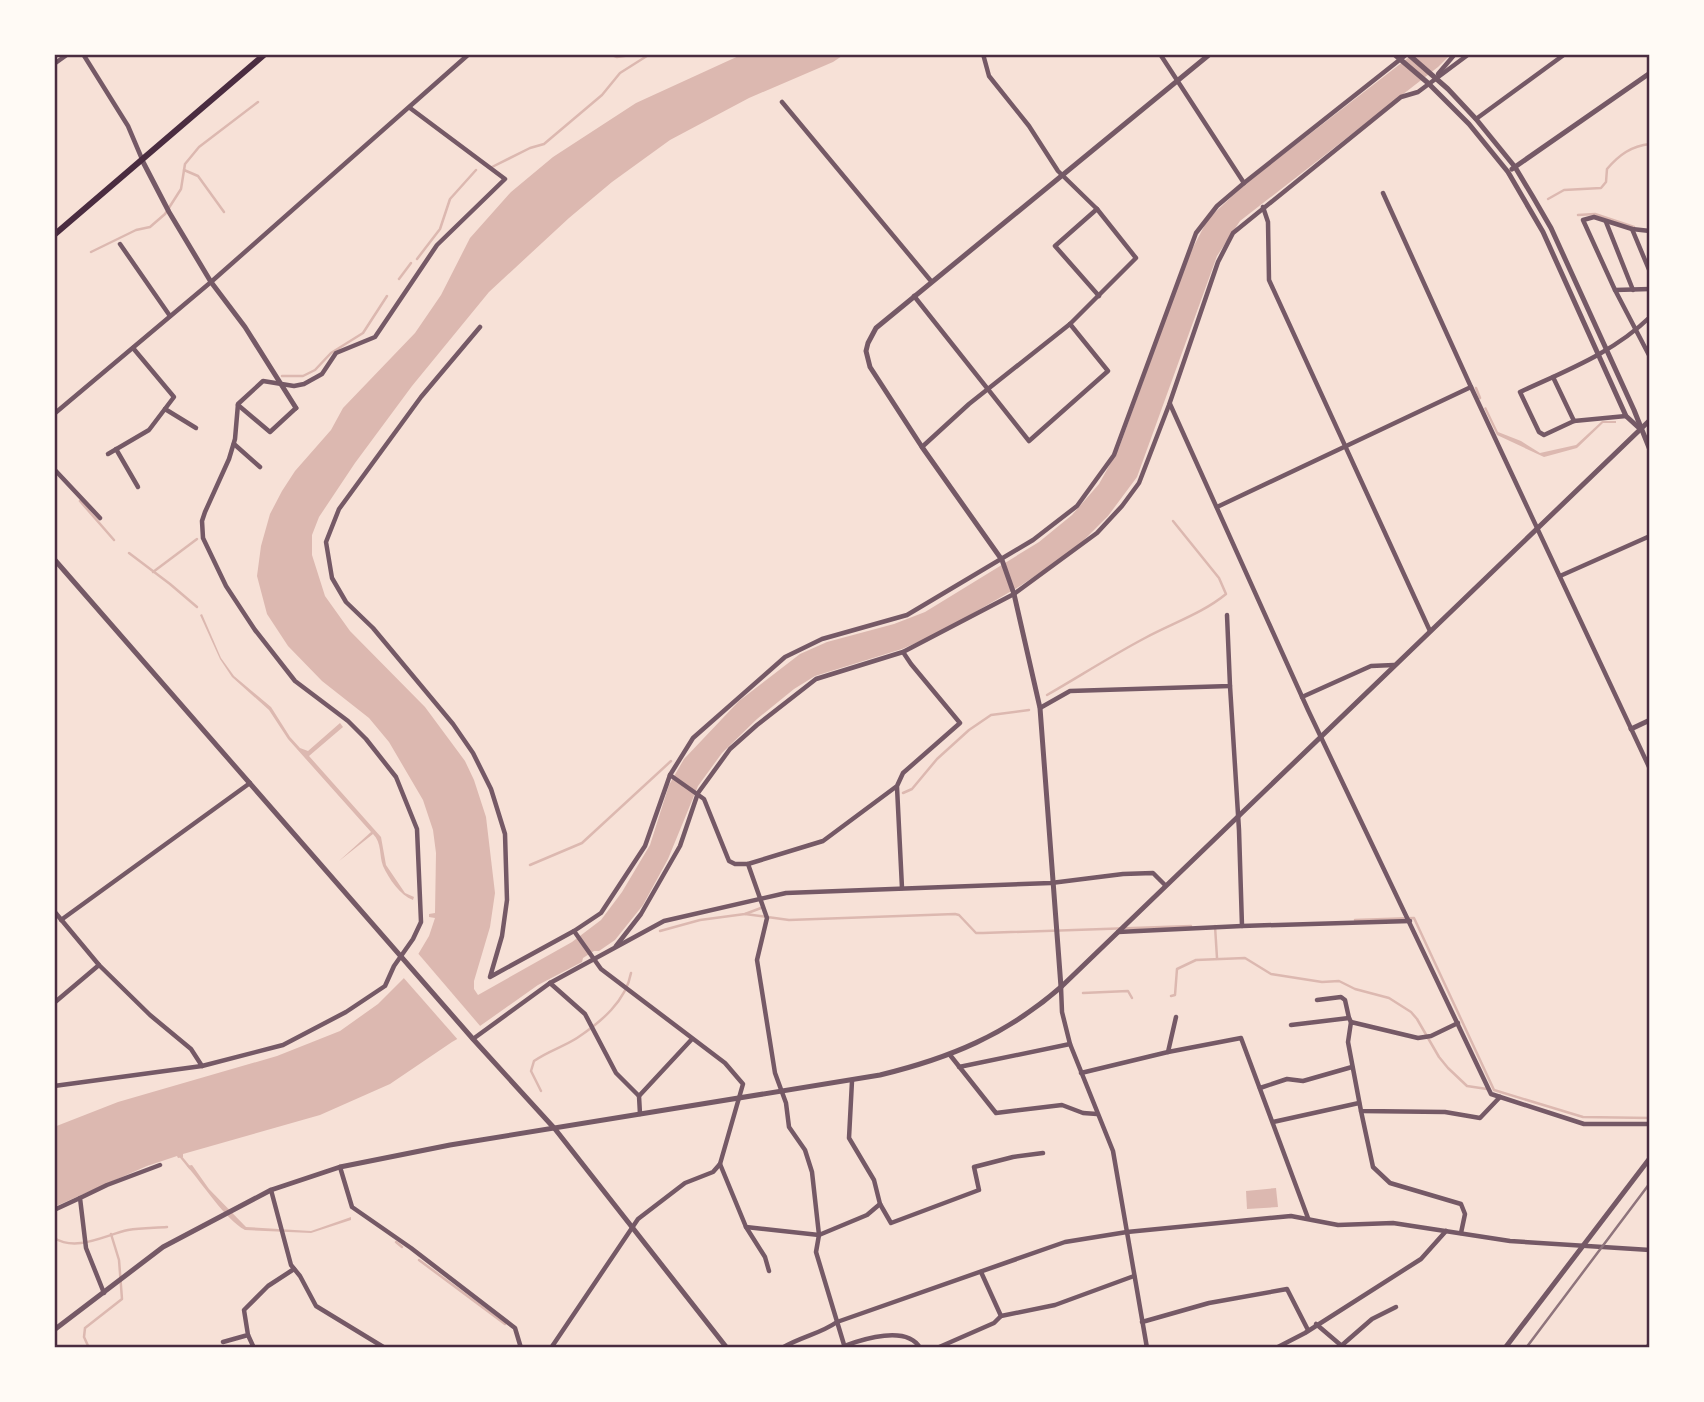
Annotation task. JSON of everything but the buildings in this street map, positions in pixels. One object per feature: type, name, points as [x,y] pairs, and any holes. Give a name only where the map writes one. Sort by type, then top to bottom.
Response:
[{"type":"main road","points":[[54,235],[265,54]]},
{"type":"street","points":[[54,64],[68,54]]},
{"type":"street","points":[[83,54],[128,126],[169,212],[211,282],[245,327],[296,408],[270,432],[238,404]]},
{"type":"street","points":[[54,414],[211,282],[468,54]]},
{"type":"street","points":[[922,447],[987,390],[1070,324],[1136,258],[1097,209],[1062,176],[1029,126],[989,76],[983,54]]},
{"type":"street","points":[[1160,54],[1244,183]]},
{"type":"street","points":[[1147,1348],[1113,1152],[1070,1044],[1062,1012],[1040,708],[1014,594],[1002,560],[870,368],[866,351],[876,328],[1210,54]]},
{"type":"street","points":[[1394,54],[1469,124],[1507,172],[1543,232],[1626,416],[1640,430]]},
{"type":"street","points":[[1435,78],[1455,54]]},
{"type":"street","points":[[617,946],[641,914],[680,846],[698,793],[730,749],[816,678],[903,652],[1014,594],[1097,533],[1139,483],[1170,403],[1218,262],[1233,233],[1401,97],[1418,92],[1469,54]]},
{"type":"street","points":[[1476,119],[1564,54]]},
{"type":"street","points":[[480,327],[421,397],[339,509],[326,542],[332,578],[346,602],[373,628],[453,724],[473,753],[491,789],[505,834],[507,900],[502,936],[490,976],[576,933],[601,913],[645,846],[670,775],[693,738],[785,657],[822,639],[907,614],[1002,560],[1077,506],[1114,456],[1196,233],[1217,206],[1244,183],[1409,55],[1476,119],[1515,167],[1551,228],[1650,450]]},
{"type":"street","points":[[1507,172],[1650,73]]},
{"type":"street","points":[[782,102],[931,281]]},
{"type":"street","points":[[54,1086],[202,1066],[283,1045],[346,1012],[385,986],[421,922],[417,829],[396,777],[348,721],[295,681],[256,630],[226,586],[203,538],[202,522],[234,444],[238,404],[263,381],[294,386],[304,384],[322,374],[336,353],[375,337],[438,245],[505,179],[410,108]]},
{"type":"street","points":[[1383,193],[1650,769]]},
{"type":"street","points":[[1263,208],[1268,222],[1269,280],[1430,631]]},
{"type":"street","points":[[1097,209],[1055,247],[1098,296]]},
{"type":"street","points":[[1650,231],[1632,229],[1594,217],[1584,220],[1615,290],[1650,357]]},
{"type":"street","points":[[1606,222],[1633,290]]},
{"type":"street","points":[[1632,229],[1650,272]]},
{"type":"street","points":[[120,244],[170,316]]},
{"type":"street","points":[[1615,290],[1650,289]]},
{"type":"street","points":[[914,296],[1029,441],[1108,371],[1070,324]]},
{"type":"street","points":[[1626,416],[1574,421],[1544,435],[1539,432],[1520,392],[1599,356],[1636,331],[1650,317]]},
{"type":"street","points":[[108,454],[149,430],[174,397],[133,348]]},
{"type":"street","points":[[1553,377],[1574,421]]},
{"type":"street","points":[[1217,507],[1471,387]]},
{"type":"street","points":[[1170,403],[1320,736],[1491,1094],[1584,1124],[1650,1124]]},
{"type":"street","points":[[165,409],[196,428]]},
{"type":"street","points":[[54,1330],[163,1247],[271,1190],[340,1167],[410,1152],[852,1081],[917,1066],[950,1055],[1005,1029],[1038,1007],[1061,987],[1650,420]]},
{"type":"street","points":[[234,444],[260,467]]},
{"type":"street","points":[[116,449],[138,487]]},
{"type":"street","points":[[54,469],[100,518]]},
{"type":"street","points":[[1560,576],[1650,536]]},
{"type":"street","points":[[54,559],[473,1039],[555,1129],[727,1348]]},
{"type":"street","points":[[1227,615],[1242,926]]},
{"type":"street","points":[[902,888],[897,786],[903,773],[960,723],[903,652]]},
{"type":"street","points":[[1302,697],[1371,666],[1394,665]]},
{"type":"street","points":[[1040,708],[1070,691],[1230,685]]},
{"type":"street","points":[[1631,729],[1650,720]]},
{"type":"street","points":[[670,775],[704,799],[729,861],[735,864],[748,864],[823,842],[897,786]]},
{"type":"street","points":[[61,920],[250,783]]},
{"type":"street","points":[[748,864],[767,918],[757,960],[775,1073],[786,1103],[789,1127],[805,1150],[812,1172],[819,1234],[816,1252],[844,1347],[870,1336],[881,1335],[909,1338],[917,1342],[920,1348]]},
{"type":"street","points":[[473,1039],[550,983],[664,920],[760,898],[786,893],[1051,883],[1153,873],[1166,885]]},
{"type":"street","points":[[54,911],[99,965],[150,1015],[191,1049],[202,1066]]},
{"type":"street","points":[[1118,932],[1410,921]]},
{"type":"street","points":[[551,1348],[633,1227],[652,1206],[685,1182],[713,1172],[720,1164],[743,1084],[725,1063],[601,969],[576,933]]},
{"type":"street","points":[[54,1003],[99,965]]},
{"type":"street","points":[[550,983],[585,1014],[616,1073],[639,1096],[640,1114]]},
{"type":"street","points":[[1317,1000],[1341,997],[1345,1000],[1350,1020],[1348,1042],[1352,1067],[1373,1167],[1390,1183],[1461,1204],[1465,1214],[1461,1233]]},
{"type":"street","points":[[1168,1052],[1176,1017]]},
{"type":"street","points":[[1291,1025],[1350,1020],[1418,1038],[1431,1036],[1458,1023]]},
{"type":"street","points":[[1081,1073],[1241,1038],[1308,1217]]},
{"type":"street","points":[[639,1096],[692,1039]]},
{"type":"street","points":[[959,1066],[1070,1044]]},
{"type":"street","points":[[950,1055],[996,1113],[1062,1105],[1083,1113],[1097,1114]]},
{"type":"street","points":[[1260,1088],[1287,1079],[1303,1081],[1352,1067]]},
{"type":"street","points":[[852,1081],[849,1138],[874,1180],[880,1204],[891,1223],[979,1190],[974,1167],[1043,1153]]},
{"type":"street","points":[[1360,1111],[1445,1112],[1480,1118],[1500,1097]]},
{"type":"street","points":[[1273,1122],[1359,1103]]},
{"type":"street","points":[[1505,1348],[1650,1158]]},
{"type":"street","points":[[720,1164],[747,1227],[765,1257],[769,1271]]},
{"type":"street","points":[[54,1210],[160,1165]]},
{"type":"street","points":[[340,1167],[352,1207],[411,1248],[515,1328],[521,1348]]},
{"type":"street","points":[[271,1190],[290,1265],[316,1306],[385,1348]]},
{"type":"street","points":[[80,1198],[86,1248],[104,1293]]},
{"type":"street","points":[[747,1227],[819,1234],[867,1215],[880,1204]]},
{"type":"street","points":[[782,1348],[795,1340],[825,1330],[837,1322],[1065,1242],[1127,1232],[1291,1216],[1338,1224],[1393,1223],[1510,1241],[1650,1250]]},
{"type":"street","points":[[1276,1348],[1421,1259],[1446,1231]]},
{"type":"street","points":[[254,1348],[248,1335],[244,1310],[268,1286],[294,1269]]},
{"type":"street","points":[[981,1272],[1001,1316]]},
{"type":"street","points":[[937,1348],[994,1323],[1001,1316],[1055,1306],[1135,1276]]},
{"type":"street","points":[[1142,1322],[1209,1303],[1287,1289],[1308,1330]]},
{"type":"street","points":[[1316,1324],[1342,1347],[1372,1319],[1396,1307]]},
{"type":"street","points":[[223,1342],[248,1335]]},
{"type":"shaded area","points":[[743,54],[845,54],[833,62],[749,98],[670,140],[612,182],[569,218],[489,292],[412,386],[355,463],[319,517],[312,535],[312,555],[325,596],[350,631],[425,707],[465,761],[474,780],[486,817],[495,893],[490,927],[474,981],[474,989],[478,995],[572,942],[601,920],[622,892],[650,845],[669,785],[684,759],[739,701],[800,654],[827,642],[894,624],[925,612],[1039,542],[1072,515],[1099,484],[1119,448],[1189,255],[1208,219],[1244,185],[1413,54],[1451,54],[1438,67],[1240,221],[1217,256],[1137,477],[1108,516],[1074,550],[1020,586],[939,633],[902,649],[815,676],[757,719],[722,753],[698,786],[668,859],[643,905],[615,940],[583,958],[582,962],[538,985],[390,1084],[320,1115],[147,1166],[54,1207],[54,1127],[118,1102],[277,1056],[340,1031],[378,1004],[404,978],[429,936],[435,918],[429,917],[429,914],[435,913],[436,853],[433,830],[423,800],[389,742],[369,718],[322,681],[288,646],[267,614],[257,576],[261,546],[270,514],[295,471],[331,430],[343,408],[415,333],[441,295],[470,238],[511,192],[553,157],[636,103]]},
{"type":"shaded area","points":[[1486,407],[1498,432],[1521,441],[1540,453],[1576,445],[1602,421],[1616,423],[1603,423],[1577,448],[1544,457],[1497,435],[1484,408]]},
{"type":"shaded area","points":[[202,614],[221,658],[234,676],[271,707],[300,748],[308,751],[340,723],[343,727],[309,756],[381,837],[386,865],[405,893],[414,897],[413,900],[399,890],[388,876],[378,841],[373,834],[339,861],[371,832],[288,739],[269,710],[232,677],[220,659],[200,615]]},
{"type":"shaded area","points":[[192,1165],[209,1189],[246,1227],[311,1231],[351,1217],[351,1220],[311,1233],[245,1230],[230,1218],[187,1166]]},
{"type":"shaded area","points":[[1276,1188],[1278,1207],[1247,1209],[1246,1191]]},
{"type":"pier","points":[[416,951],[481,1027],[459,1041],[402,976]]},
{"type":"waterway","points":[[612,55],[617,57],[638,54]]},
{"type":"waterway","points":[[492,167],[544,144],[602,95],[620,73],[650,54]]},
{"type":"waterway","points":[[91,252],[136,230],[150,227],[165,214],[181,189],[185,164],[199,147],[258,102]]},
{"type":"waterway","points":[[1548,199],[1564,190],[1601,188],[1606,182],[1607,169],[1616,159],[1631,149],[1650,144]]},
{"type":"waterway","points":[[184,170],[198,176],[224,212]]},
{"type":"waterway","points":[[417,259],[440,229],[450,199],[476,170]]},
{"type":"waterway","points":[[1578,215],[1595,214],[1634,227]]},
{"type":"waterway","points":[[399,279],[411,263]]},
{"type":"waterway","points":[[282,376],[303,376],[315,370],[331,353],[363,333],[387,296]]},
{"type":"waterway","points":[[1476,388],[1480,398]]},
{"type":"waterway","points":[[80,501],[114,540]]},
{"type":"waterway","points":[[1047,695],[1132,645],[1208,607],[1226,594],[1219,578],[1173,521]]},
{"type":"waterway","points":[[153,572],[197,539]]},
{"type":"waterway","points":[[129,553],[197,607]]},
{"type":"waterway","points":[[903,793],[912,789],[937,759],[969,730],[991,715],[1029,710]]},
{"type":"waterway","points":[[530,865],[582,843],[671,761]]},
{"type":"waterway","points":[[660,931],[700,920],[745,914],[761,908]]},
{"type":"waterway","points":[[745,914],[789,920],[955,914],[976,933],[1191,926]]},
{"type":"waterway","points":[[1355,920],[1414,918],[1494,1090],[1583,1117],[1650,1118]]},
{"type":"waterway","points":[[1215,926],[1217,958]]},
{"type":"waterway","points":[[1171,996],[1175,995],[1177,969],[1196,960],[1245,958],[1271,974],[1322,982],[1339,981],[1355,989],[1389,998],[1411,1012],[1448,1068],[1467,1086],[1487,1089]]},
{"type":"waterway","points":[[541,1091],[531,1071],[534,1061],[577,1038],[603,1018],[624,993],[631,973]]},
{"type":"waterway","points":[[1083,993],[1128,991],[1132,998]]},
{"type":"waterway","points":[[181,1157],[190,1168]]},
{"type":"waterway","points":[[54,1238],[63,1242],[81,1243],[128,1230],[167,1227]]},
{"type":"waterway","points":[[89,1348],[84,1337],[85,1328],[122,1299],[119,1260],[111,1234]]},
{"type":"waterway","points":[[396,1242],[402,1247]]},
{"type":"waterway","points":[[419,1260],[505,1324]]},
{"type":"railway","points":[[1526,1348],[1650,1183]]}]
